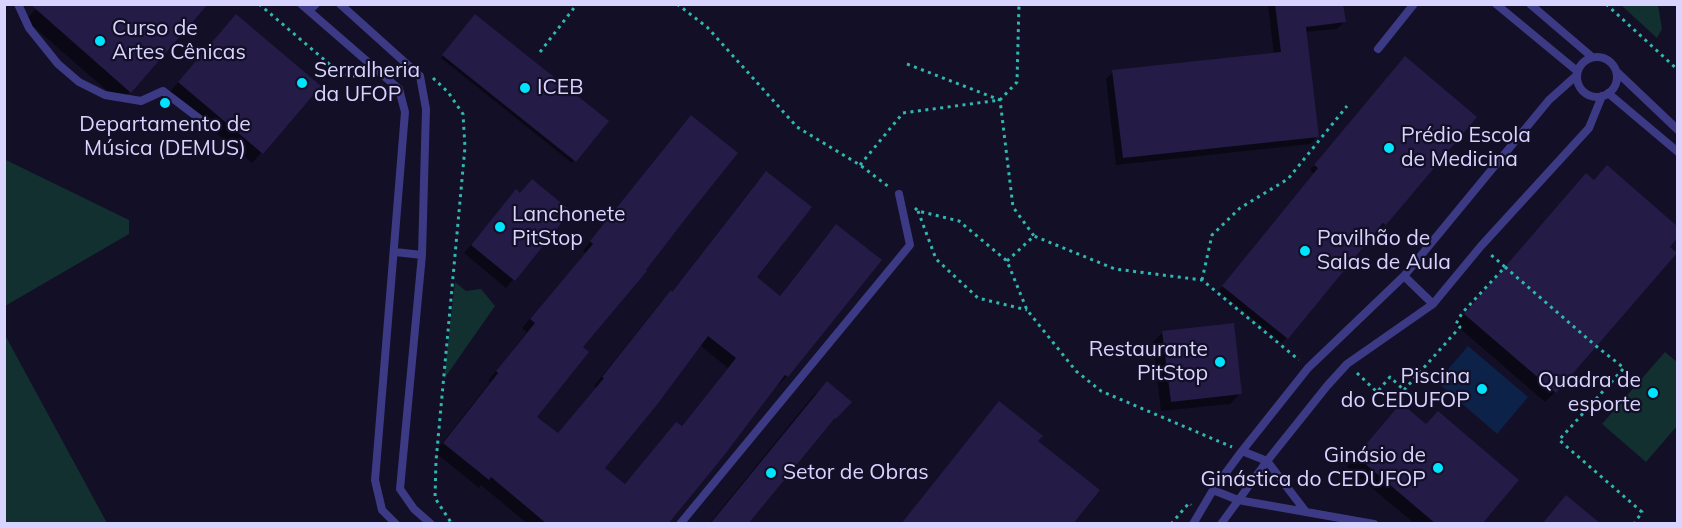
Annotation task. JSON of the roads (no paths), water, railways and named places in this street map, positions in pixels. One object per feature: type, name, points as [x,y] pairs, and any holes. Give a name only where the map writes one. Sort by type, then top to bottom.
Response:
[{"type":"lane","points":[[18,4],[29,28],[58,64],[79,82],[105,95],[141,100],[163,91],[209,126]]},
{"type":"lane","points":[[301,4],[312,8],[399,89],[405,112],[375,480],[382,510],[396,524]]},
{"type":"lane","points":[[340,4],[420,76],[426,110],[422,255],[400,489],[414,509],[431,524]]},
{"type":"lane","points":[[1378,49],[1414,4]]},
{"type":"lane","points":[[1496,4],[1577,73],[1579,85],[1586,94],[1596,97],[1605,95]]},
{"type":"lane","points":[[1530,4],[1592,57]]},
{"type":"lane","points":[[1193,524],[1242,451],[1308,368],[1404,276],[1549,100],[1577,73],[1583,62],[1592,57],[1605,58],[1677,130]]},
{"type":"lane","points":[[1221,524],[1267,461],[1347,364],[1433,304],[1481,246],[1589,128],[1605,95],[1616,84],[1617,72]]},
{"type":"lane","points":[[1605,95],[1677,152]]},
{"type":"lane","points":[[680,524],[910,245],[899,194]]},
{"type":"lane","points":[[394,252],[422,255]]},
{"type":"lane","points":[[1404,276],[1433,304]]},
{"type":"lane","points":[[1242,451],[1267,461],[1306,512]]},
{"type":"lane","points":[[1214,490],[1238,500],[1374,524]]},
{"type":"water","name":"Piscina do CEDUFOP","points":[[1468,346],[1528,397],[1497,434],[1437,382]]},
{"type":"place","name":"Curso de Artes Cênicas","points":[[100,41]]},
{"type":"place","name":"Serralheria da UFOP","points":[[302,83]]},
{"type":"place","name":"ICEB","points":[[525,88]]},
{"type":"place","name":"Departamento de Música (DEMUS)","points":[[165,103]]},
{"type":"place","name":"Prédio Escola de Medicina","points":[[1389,148]]},
{"type":"place","name":"Lanchonete PitStop","points":[[500,227]]},
{"type":"place","name":"Pavilhão de Salas de Aula","points":[[1305,251]]},
{"type":"place","name":"Restaurante PitStop","points":[[1220,362]]},
{"type":"place","name":"Piscina do CEDUFOP","points":[[1482,389]]},
{"type":"place","name":"Quadra de esporte","points":[[1653,393]]},
{"type":"place","name":"Ginásio de Ginástica do CEDUFOP","points":[[1438,468]]},
{"type":"place","name":"Setor de Obras","points":[[771,473]]}]
